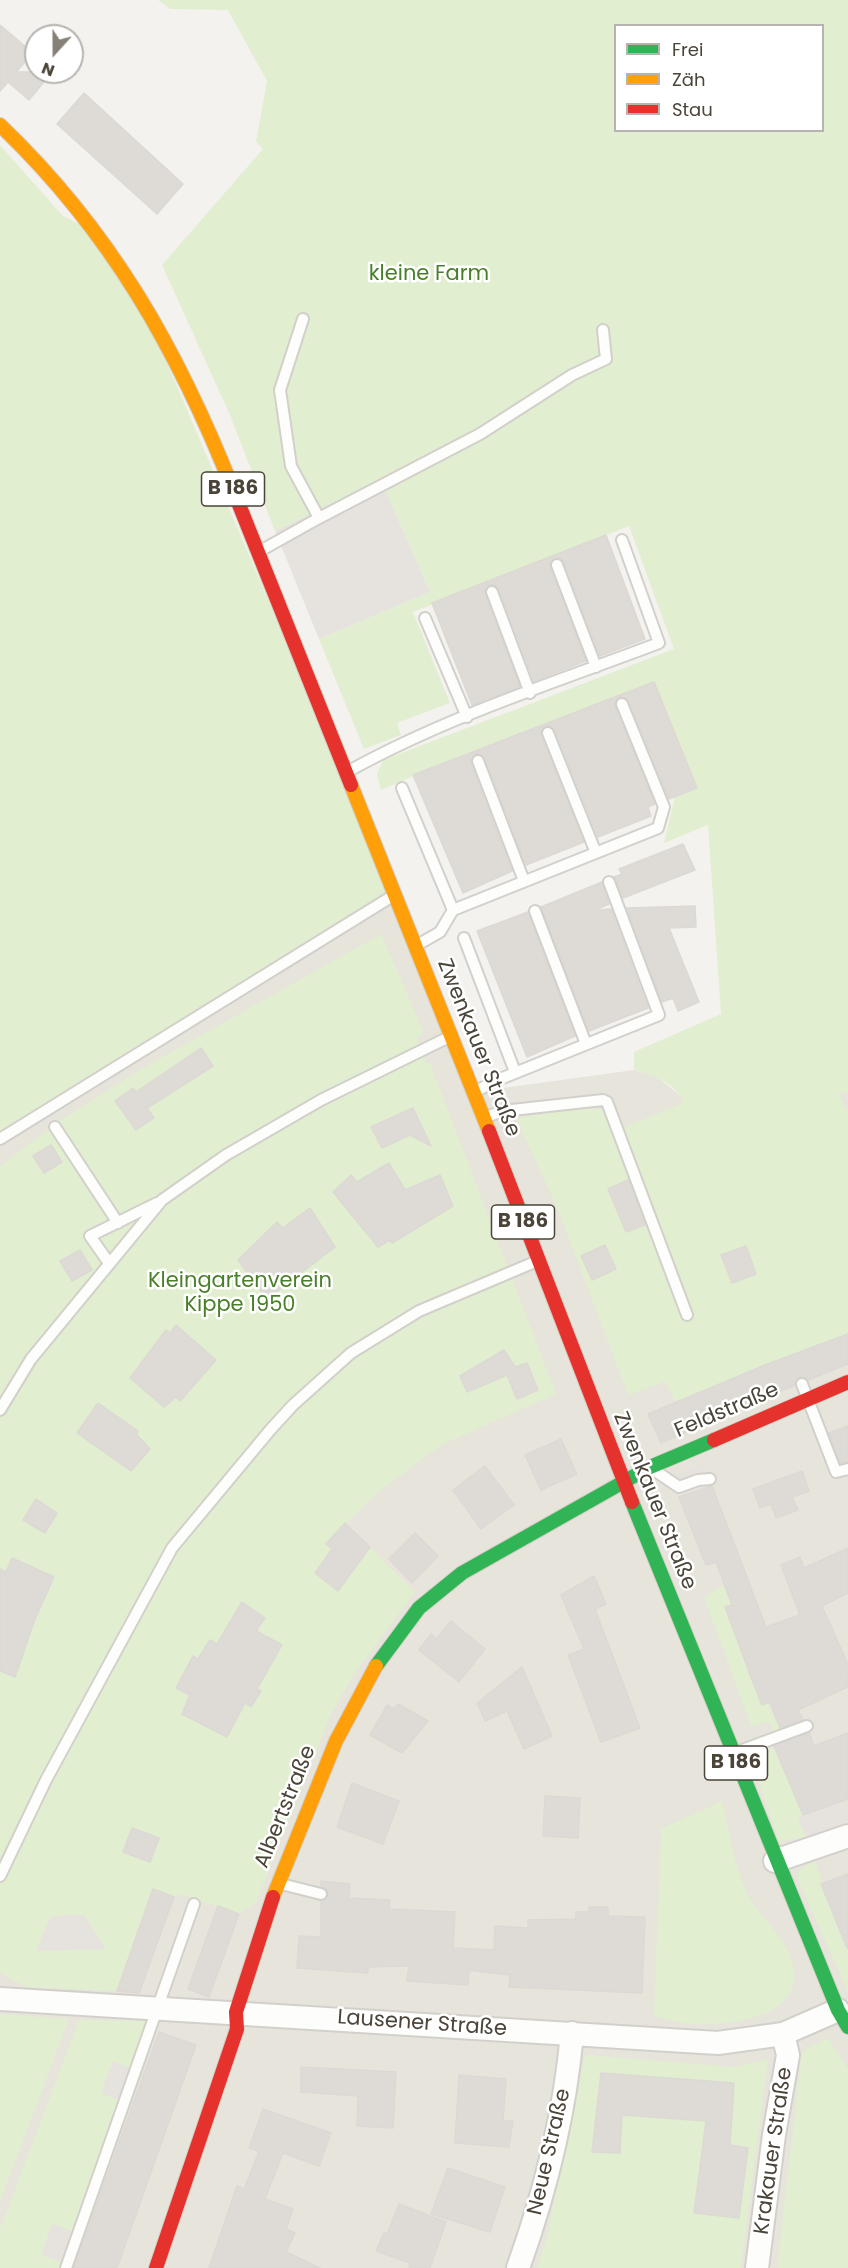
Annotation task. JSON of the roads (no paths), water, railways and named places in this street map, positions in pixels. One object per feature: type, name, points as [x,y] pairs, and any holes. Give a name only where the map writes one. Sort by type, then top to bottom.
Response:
[{"type":"main road","name":"Zwenkauer Straße","points":[[0,125],[75,202],[130,276],[174,353],[205,418],[474,1092],[732,1754],[775,1861],[843,2018]]},
{"type":"main road","name":"Feldstraße","points":[[624,1481],[650,1467],[848,1382]]},
{"type":"main road","name":"Albertstraße","points":[[156,2268],[237,2029],[236,2012],[278,1883],[356,1699],[377,1664],[419,1608],[462,1573],[488,1556],[624,1481]]},
{"type":"street","points":[[775,1861],[837,1835]]},
{"type":"street","name":"Lausener Straße","points":[[0,1999],[718,2043],[783,2034],[843,2018]]},
{"type":"street","name":"Neue Straße","points":[[519,2268],[546,2181],[568,2075],[572,2033]]},
{"type":"street","name":"Krakauer Straße","points":[[757,2268],[774,2135],[788,2055],[783,2034]]},
{"type":"lane","points":[[303,319],[280,390],[291,466],[319,518]]},
{"type":"lane","points":[[257,553],[480,434],[572,375],[606,359],[603,330]]},
{"type":"lane","points":[[346,772],[380,754],[466,717],[659,643],[622,540]]},
{"type":"lane","points":[[557,565],[596,667]]},
{"type":"lane","points":[[492,592],[530,693]]},
{"type":"lane","points":[[425,618],[466,717]]},
{"type":"lane","points":[[415,947],[440,932],[453,910],[658,828],[664,807],[622,704]]},
{"type":"lane","points":[[548,733],[596,853]]},
{"type":"lane","points":[[478,761],[524,881]]},
{"type":"lane","points":[[402,788],[453,910]]},
{"type":"lane","points":[[474,1092],[515,1072],[659,1015],[609,882]]},
{"type":"lane","points":[[0,1139],[394,895]]},
{"type":"lane","points":[[535,911],[586,1044]]},
{"type":"lane","points":[[464,939],[515,1072]]},
{"type":"lane","points":[[109,1263],[90,1236],[162,1200],[226,1155],[321,1100],[450,1036]]},
{"type":"lane","points":[[483,1118],[503,1111],[603,1100],[607,1102],[687,1315]]},
{"type":"lane","points":[[55,1127],[118,1223]]},
{"type":"lane","points":[[0,1410],[31,1359],[162,1200]]},
{"type":"lane","points":[[0,1876],[46,1780],[172,1548],[271,1429],[293,1405],[351,1353],[425,1308],[538,1261]]},
{"type":"lane","points":[[802,1384],[836,1472],[848,1469]]},
{"type":"lane","points":[[650,1467],[679,1487],[698,1480],[710,1479]]},
{"type":"lane","points":[[732,1754],[807,1726]]},
{"type":"lane","points":[[278,1883],[321,1894]]},
{"type":"lane","points":[[66,2268],[194,1904]]},
{"type":"park label","name":"kleine Farm","points":[[429,275]]},
{"type":"park label","name":"Kleingartenverein Kippe 1950","points":[[240,1294]]}]
